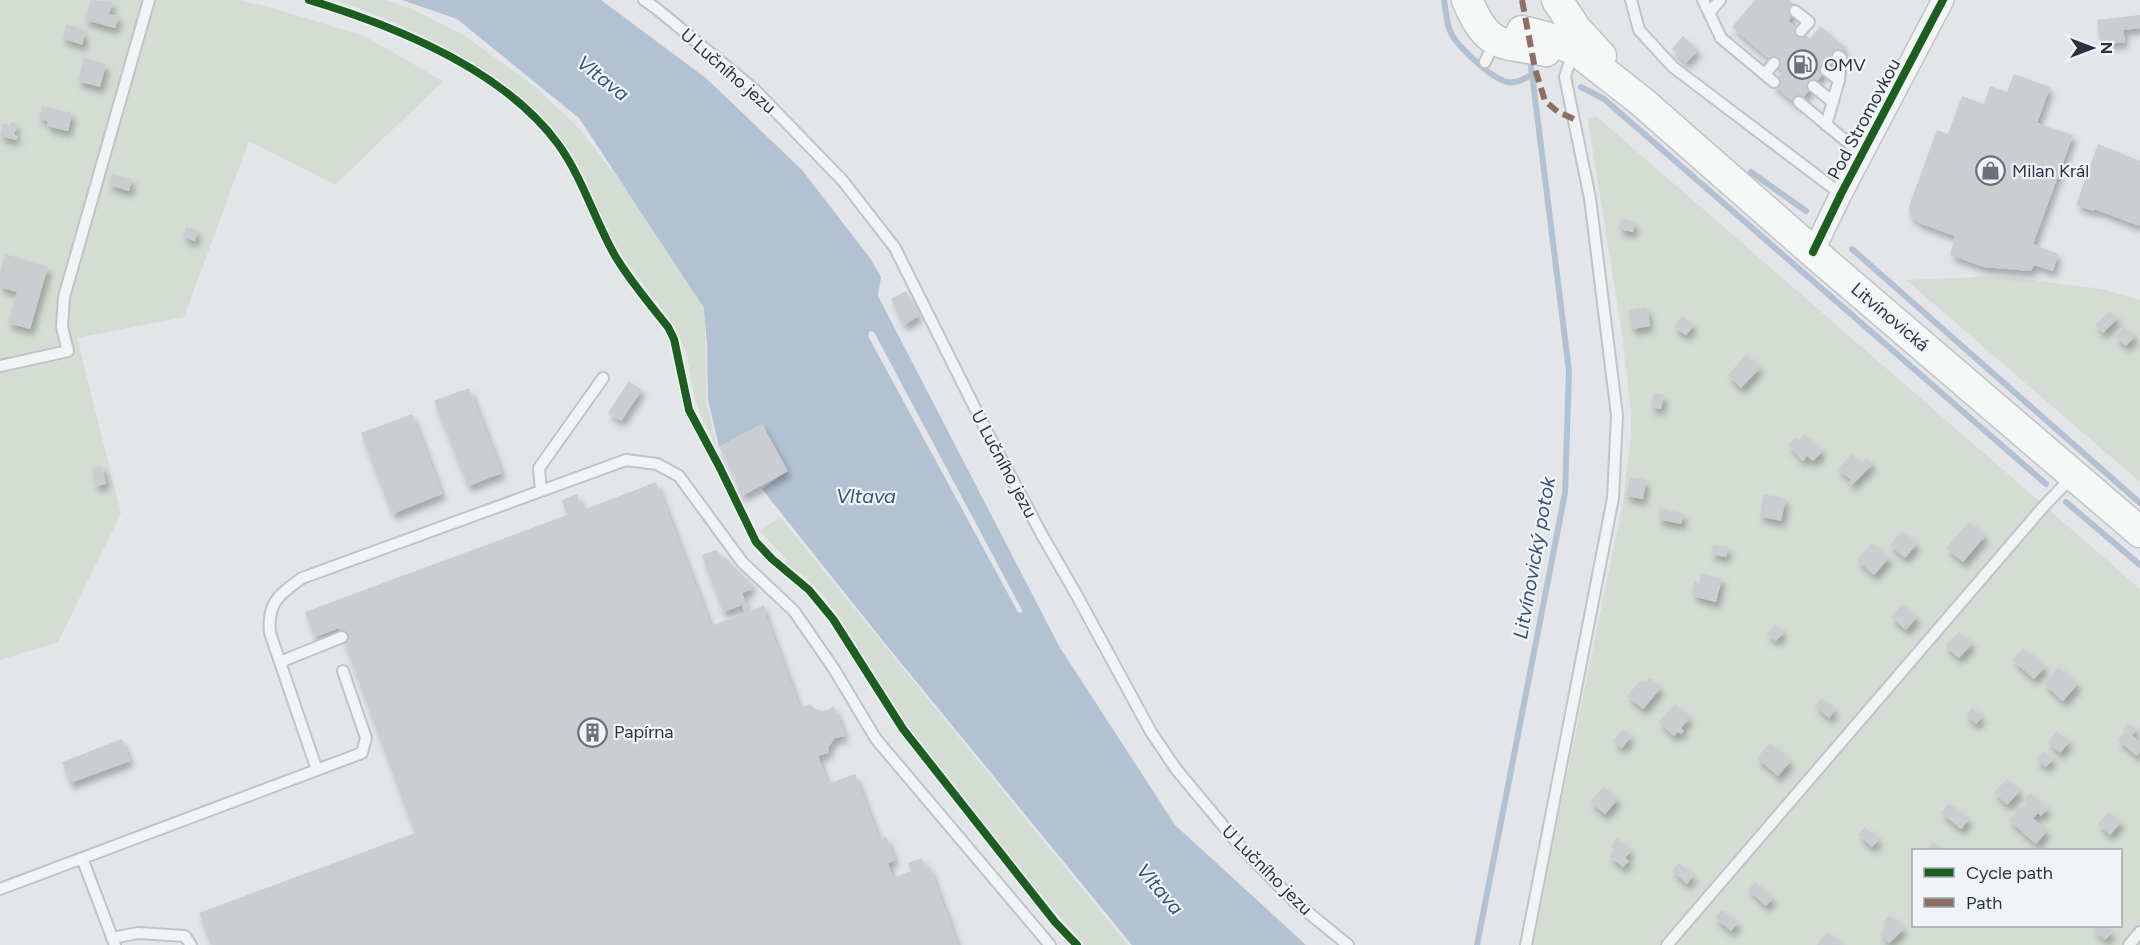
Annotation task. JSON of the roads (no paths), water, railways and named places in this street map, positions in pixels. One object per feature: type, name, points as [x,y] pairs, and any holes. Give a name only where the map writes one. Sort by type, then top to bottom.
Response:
[{"type":"main road","points":[[1482,0],[1496,20],[1512,30],[1501,45]]},
{"type":"main road","points":[[1501,45],[1542,26],[1550,19],[1557,0]]},
{"type":"main road","name":"Litvínovická","points":[[1557,0],[1576,28],[1641,101]]},
{"type":"main road","name":"Litvínovická","points":[[1501,45],[1546,37],[1577,51],[1641,101],[1813,252],[2140,532]]},
{"type":"main road","points":[[1501,45],[1547,52],[1570,61],[1641,101]]},
{"type":"street","name":"Pod Stromovkou","points":[[1813,252],[1943,0]]},
{"type":"lane","points":[[0,366],[68,351],[62,327],[64,297],[149,0]]},
{"type":"lane","name":"U Lučního jezu","points":[[644,0],[755,90],[843,181],[896,248],[1041,535],[1151,732],[1176,769],[1240,846],[1294,901],[1347,945]]},
{"type":"lane","points":[[1630,0],[1639,30],[1673,66],[1841,194]]},
{"type":"lane","points":[[1703,0],[1721,38],[1774,82]]},
{"type":"lane","points":[[1709,13],[1720,0]]},
{"type":"lane","points":[[1795,11],[1809,22],[1806,32]]},
{"type":"lane","points":[[1826,125],[1839,80],[1841,58],[1838,56]]},
{"type":"lane","points":[[1526,945],[1613,498],[1616,439],[1617,415],[1590,198],[1565,77],[1570,61]]},
{"type":"lane","points":[[1765,74],[1774,63]]},
{"type":"lane","points":[[1826,70],[1839,80]]},
{"type":"lane","points":[[1813,86],[1833,102]]},
{"type":"lane","points":[[1799,102],[1863,155]]},
{"type":"lane","points":[[541,491],[539,468],[603,378]]},
{"type":"lane","points":[[317,770],[270,633],[268,616],[275,601],[302,578],[626,460],[657,464],[679,476],[742,562],[794,611],[834,669],[876,739],[1050,945]]},
{"type":"lane","points":[[1667,945],[2028,524],[2074,474]]},
{"type":"lane","points":[[280,662],[342,637]]},
{"type":"lane","points":[[0,889],[362,753],[366,738],[343,671]]},
{"type":"lane","points":[[82,858],[113,941],[138,933],[185,936],[191,945]]},
{"type":"lane","points":[[2129,945],[2140,932]]},
{"type":"water","name":"Vltava","points":[[402,0],[601,0],[707,79],[802,170],[870,258],[881,277],[878,296],[1059,646],[1175,825],[1306,945],[1132,945],[883,641],[762,489],[787,471],[762,424],[719,447],[708,400],[704,308],[579,118],[457,19]],"holes":[[[870,331],[874,332],[1022,610],[1022,613],[1018,612],[868,336]]]},
{"type":"waterway","points":[[1444,0],[1451,33],[1476,62],[1508,82],[1519,81],[1534,74]]},
{"type":"waterway","name":"Litvínovický potok","points":[[1477,945],[1565,493],[1569,371],[1531,66]]},
{"type":"waterway","points":[[1581,87],[1604,99],[2046,484]]},
{"type":"waterway","points":[[1747,177],[1751,172],[1806,211]]},
{"type":"waterway","points":[[1852,249],[2140,503]]},
{"type":"waterway","points":[[2066,502],[2140,565]]},
{"type":"place","name":"OMV","points":[[1803,65]]},
{"type":"place","name":"Milan Král","points":[[1991,171]]},
{"type":"place","name":"Papírna","points":[[593,732]]}]
